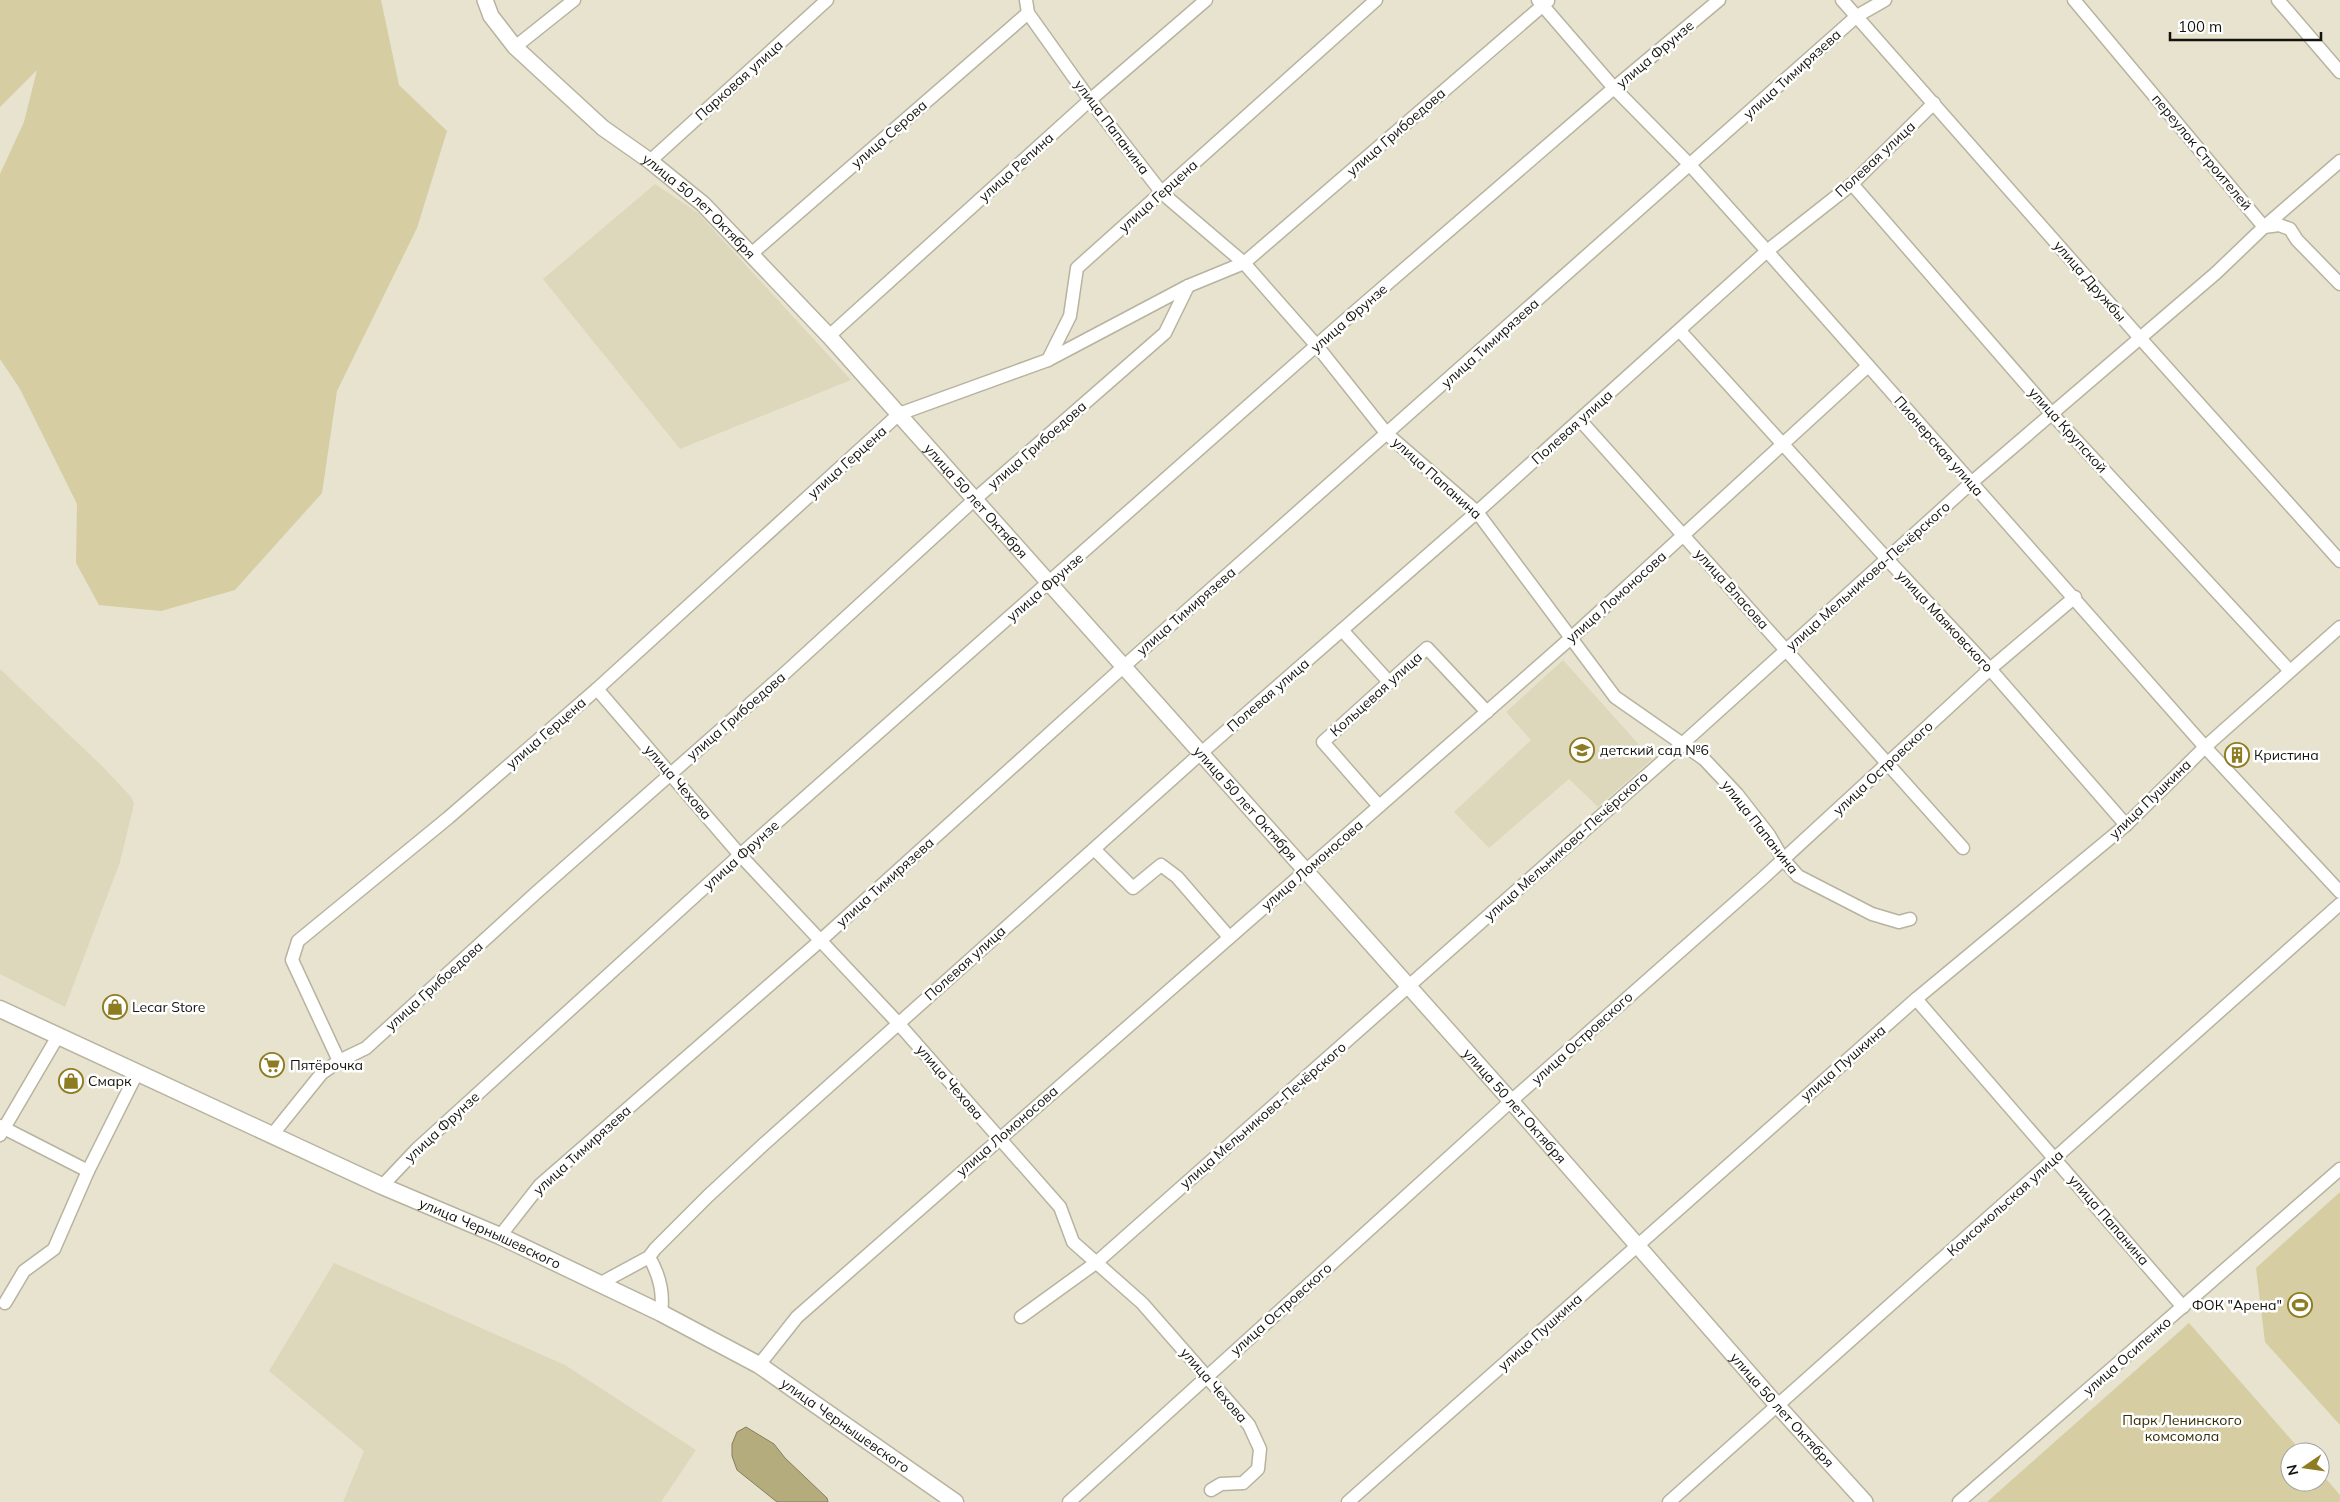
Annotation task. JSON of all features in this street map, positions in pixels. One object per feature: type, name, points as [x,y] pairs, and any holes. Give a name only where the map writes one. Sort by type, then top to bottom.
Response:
[{"type":"main road","name":"улица Чернышевского","points":[[0,1010],[382,1186],[500,1236],[661,1313],[759,1365],[955,1502]]},
{"type":"street","name":"улица 50 лет Октября","points":[[485,0],[490,16],[515,46],[603,128],[650,161],[703,204],[829,336],[1048,585],[1511,1101],[1777,1405],[1865,1502]]},
{"type":"street","points":[[515,46],[574,0]]},
{"type":"street","name":"Парковая улица","points":[[650,161],[827,0]]},
{"type":"street","name":"улица Репина","points":[[829,336],[1090,100],[1206,0]]},
{"type":"street","name":"улица Герцена","points":[[339,1061],[292,960],[298,941],[448,818],[597,689],[899,414],[1048,360],[1070,316],[1077,268],[1376,0]]},
{"type":"street","name":"улица Фрунзе","points":[[382,1186],[417,1149],[740,855],[1317,346],[1614,88],[1719,0]]},
{"type":"street","name":"улица Дружбы","points":[[1842,0],[2140,338],[2340,561]]},
{"type":"street","name":"улица Тимирязева","points":[[500,1236],[540,1185],[821,940],[1122,668],[1857,16],[1885,0]]},
{"type":"street","name":"переулок Строителей","points":[[2074,0],[2264,227]]},
{"type":"street","points":[[2278,0],[2340,72]]},
{"type":"street","name":"Пионерская улица","points":[[1543,2],[1614,88],[1690,165],[1971,483],[2075,597],[2205,746],[2340,892]]},
{"type":"street","name":"улица Грибоедова","points":[[1048,360],[1188,286],[1244,263],[1543,2]]},
{"type":"street","name":"улица Папанина","points":[[1027,6],[1090,100],[1162,193],[1244,263],[1317,346],[1387,434],[1477,512],[1615,697],[1704,760],[1737,794],[1798,876],[1872,914],[1899,922],[1910,919]]},
{"type":"street","name":"улица Серова","points":[[750,255],[1027,6]]},
{"type":"street","name":"Полевая улица","points":[[601,1283],[649,1257],[708,1196],[898,1023],[1200,754],[1477,512],[1767,251],[1852,184],[1934,103]]},
{"type":"street","name":"улица Мельникова-Печёрского","points":[[1021,1317],[1097,1262],[1681,745],[1971,483],[2216,273],[2264,227],[2340,161]]},
{"type":"street","name":"улица Крупской","points":[[1852,184],[2052,414],[2290,671]]},
{"type":"street","points":[[2264,227],[2280,225],[2290,229],[2297,240],[2340,284]]},
{"type":"street","name":"улица Грибоедова","points":[[272,1135],[322,1073],[339,1061],[366,1048],[974,500],[1165,333],[1188,286]]},
{"type":"street","name":"улица Маяковского","points":[[1680,331],[1887,559],[1990,669],[2126,825]]},
{"type":"street","name":"улица Ломоносова","points":[[759,1365],[797,1317],[1572,637],[1868,366]]},
{"type":"street","name":"улица Власова","points":[[1580,420],[1963,848]]},
{"type":"street","name":"улица Островского","points":[[1069,1502],[1511,1101],[1784,859],[1990,669],[2075,597]]},
{"type":"street","name":"улица Пушкина","points":[[1348,1502],[1916,999],[2126,825],[2205,746],[2340,627]]},
{"type":"street","points":[[1342,630],[1389,682]]},
{"type":"street","name":"Кольцевая улица","points":[[1379,806],[1323,742],[1427,648],[1487,712]]},
{"type":"street","name":"улица Чехова","points":[[597,689],[740,855],[898,1023],[1060,1207],[1073,1242],[1142,1303],[1249,1425],[1260,1448],[1258,1469],[1243,1483],[1221,1484],[1211,1490]]},
{"type":"street","points":[[1094,848],[1133,888],[1162,865],[1177,877],[1229,937]]},
{"type":"street","name":"Комсомольская улица","points":[[1670,1502],[2340,904]]},
{"type":"street","name":"улица Папанина","points":[[1916,999],[2056,1158],[2183,1307]]},
{"type":"street","points":[[58,1036],[1,1129],[88,1170]]},
{"type":"street","points":[[5,1303],[24,1270],[54,1249],[88,1170],[137,1073]]},
{"type":"street","name":"улица Осипенко","points":[[1959,1502],[2340,1169]]},
{"type":"street","points":[[649,1257],[657,1272],[661,1313]]},
{"type":"shaded area","points":[[655,184],[698,213],[851,380],[680,449],[543,279]]},
{"type":"shaded area","name":"детский сад №6","points":[[1563,660],[1652,759],[1598,807],[1569,779],[1489,848],[1454,812],[1531,740],[1506,712]]},
{"type":"shaded area","points":[[0,669],[102,766],[132,798],[134,804],[120,862],[65,1007],[0,974]]},
{"type":"shaded area","points":[[334,1263],[565,1365],[696,1450],[661,1502],[343,1502],[364,1451],[269,1371]]},
{"type":"shaded area","points":[[746,1427],[774,1444],[785,1458],[827,1498],[828,1502],[777,1502],[737,1470],[732,1456],[732,1444],[737,1432]]},
{"type":"green space","points":[[0,0],[381,0],[399,85],[447,131],[417,228],[337,391],[322,493],[235,590],[161,611],[99,605],[76,563],[77,504],[20,389],[0,359],[0,174],[24,122],[37,70],[0,107]]},
{"type":"green space","name":"ФОК \"Арена\"","points":[[2340,1192],[2340,1425],[2265,1342],[2256,1268]]},
{"type":"green space","name":"Парк Ленинского комсомола","points":[[2189,1323],[2293,1442],[2280,1442],[2280,1492],[2330,1492],[2330,1484],[2340,1495],[2340,1502],[1987,1502]]},
{"type":"place","name":"детский сад №6","points":[[1582,750]]},
{"type":"place","name":"Кристина","points":[[2237,755]]},
{"type":"place","name":"Lecar Store","points":[[115,1007]]},
{"type":"place","name":"Пятёрочка","points":[[272,1065]]},
{"type":"place","name":"Смарк","points":[[71,1081]]},
{"type":"place","name":"ФОК \"Арена\"","points":[[2300,1305]]}]
